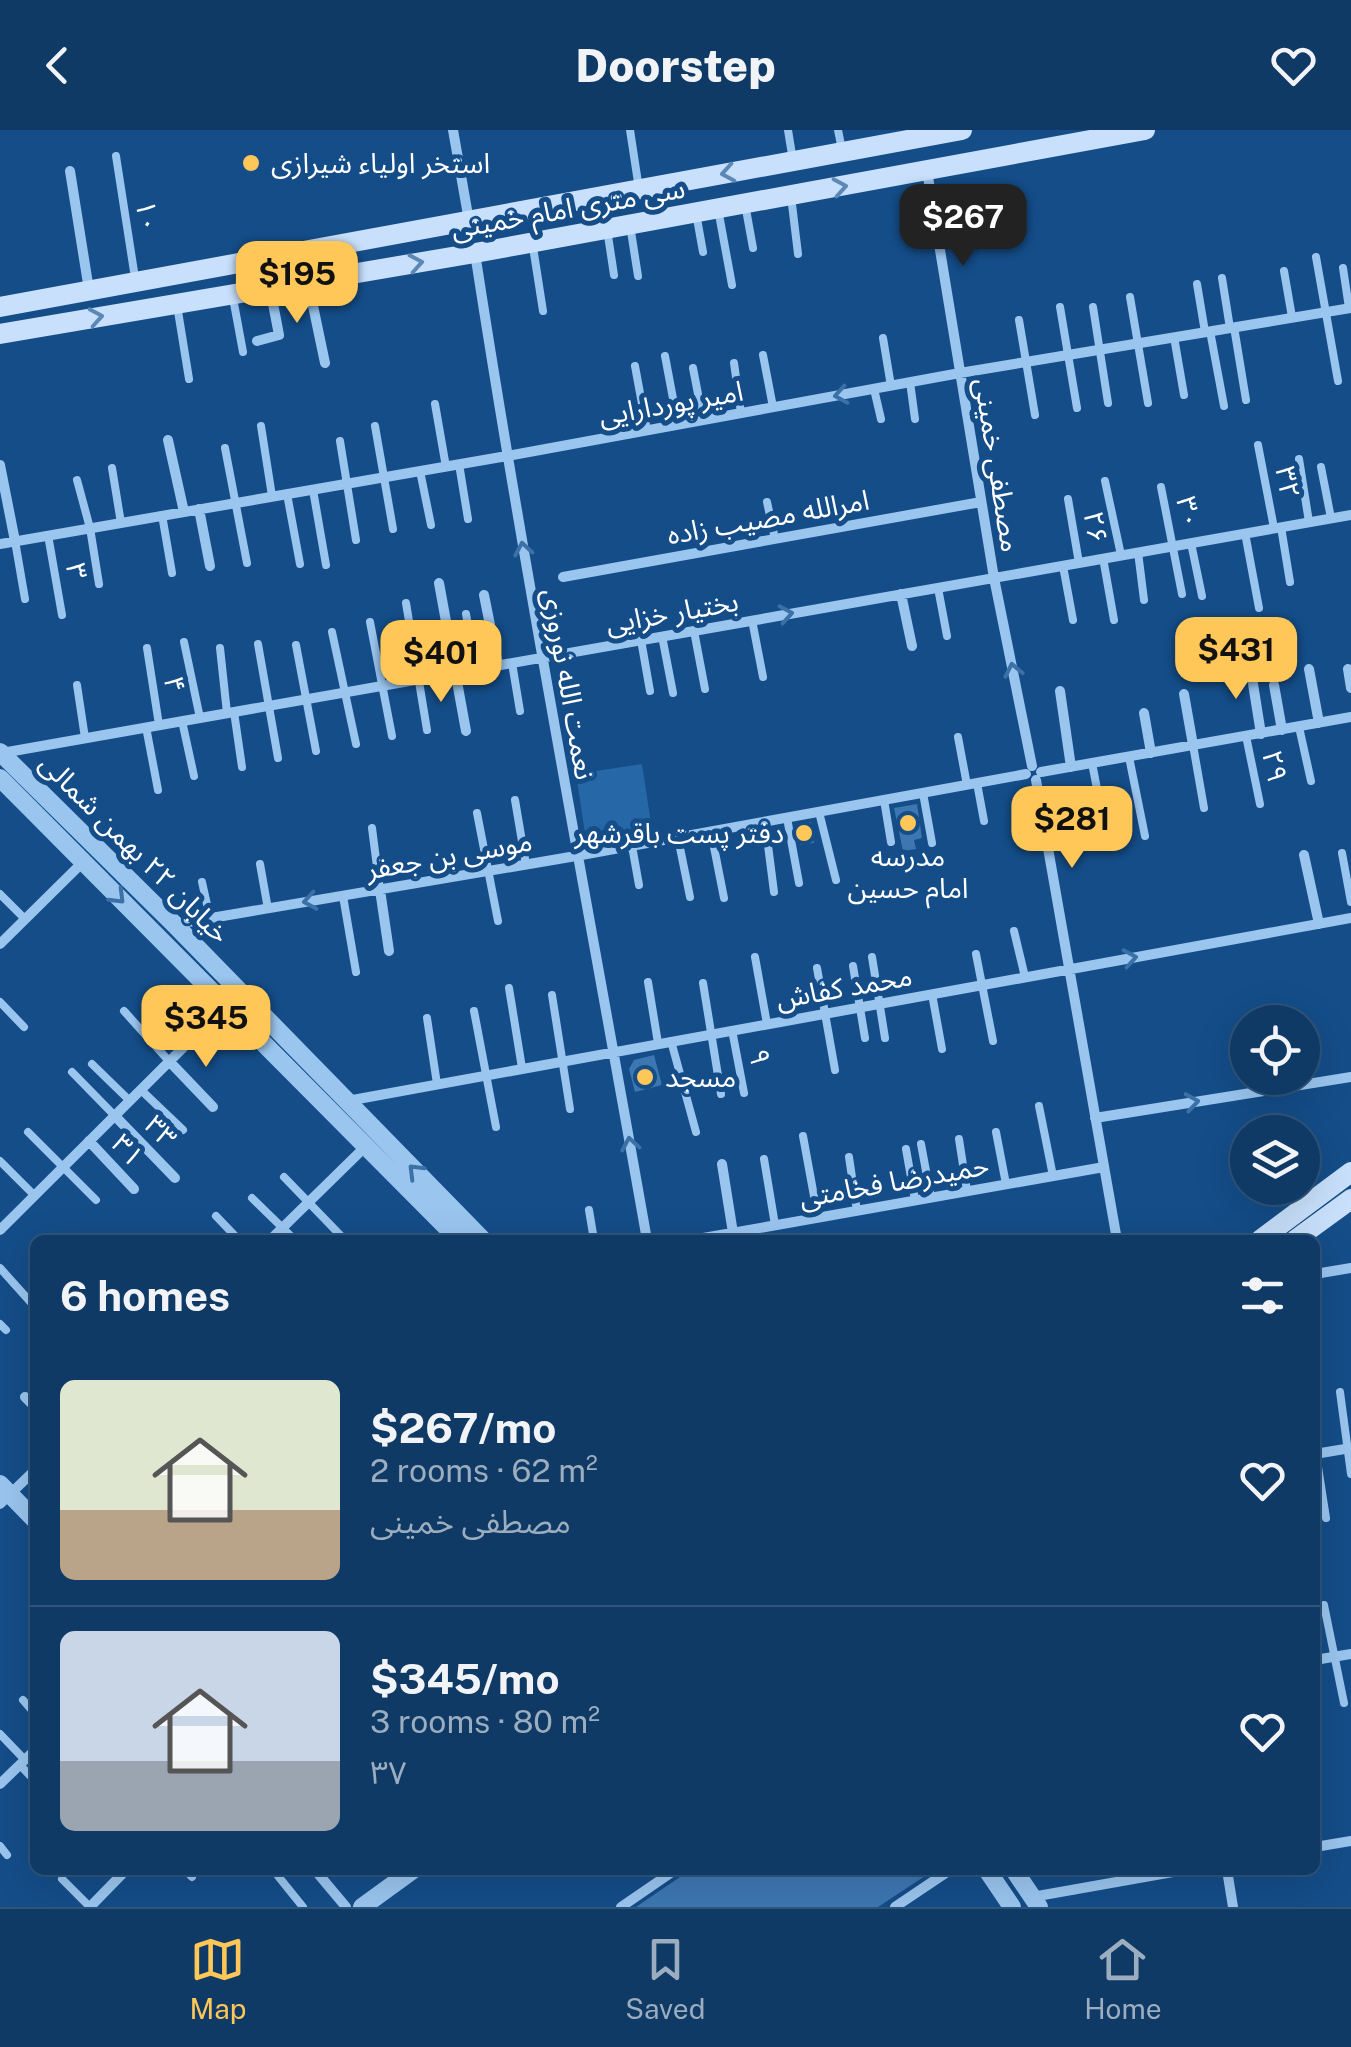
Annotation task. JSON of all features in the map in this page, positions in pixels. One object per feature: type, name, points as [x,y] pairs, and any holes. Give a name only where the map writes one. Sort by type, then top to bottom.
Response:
[{"type":"main road","name":"سی متری امام خمینی","points":[[0,307],[842,152],[924,133],[962,130]]},
{"type":"main road","name":"سی متری امام خمینی","points":[[0,334],[475,253],[1146,130]]},
{"type":"main road","points":[[1267,1235],[1351,1172]]},
{"type":"main road","points":[[1302,1235],[1351,1200]]},
{"type":"street","points":[[452,130],[469,220]]},
{"type":"street","points":[[70,171],[90,291]]},
{"type":"street","name":"مصطفی خمینی","points":[[927,171],[994,578],[1034,773],[1116,1235]]},
{"type":"street","name":"نعمت الله نوروزی","points":[[475,253],[506,456],[645,1235]]},
{"type":"street","points":[[308,281],[325,363]]},
{"type":"street","points":[[257,341],[279,335],[270,288]]},
{"type":"street","name":"امیر پوردارایی","points":[[0,544],[960,373],[1350,308]]},
{"type":"street","points":[[168,440],[184,512]]},
{"type":"street","points":[[0,465],[15,541]]},
{"type":"street","name":"امرالله مصیب زاده","points":[[563,577],[981,502]]},
{"type":"street","points":[[199,509],[210,566]]},
{"type":"street","name":"بختیار خزایی","points":[[0,753],[1351,515]]},
{"type":"street","points":[[439,583],[466,730]]},
{"type":"street","points":[[901,594],[912,646]]},
{"type":"street","points":[[484,595],[498,665]]},
{"type":"street","points":[[1250,665],[1261,734]]},
{"type":"street","points":[[1309,669],[1319,723]]},
{"type":"street","points":[[1348,669],[1351,688]]},
{"type":"street","points":[[1274,685],[1282,730]]},
{"type":"street","points":[[1060,691],[1071,767]]},
{"type":"street","points":[[1184,694],[1192,746]]},
{"type":"street","points":[[1144,713],[1150,753]]},
{"type":"street","name":"موسی بن جعفر","points":[[174,924],[1351,718]]},
{"type":"street","name":"خیابان ۲۲ بهمن شمالی","points":[[0,753],[174,924],[478,1235]]},
{"type":"street","name":"خیابان ۲۲ بهمن شمالی","points":[[0,778],[454,1235]]},
{"type":"street","points":[[1304,855],[1319,924]]},
{"type":"street","points":[[0,944],[83,862]]},
{"type":"street","points":[[380,890],[389,950]]},
{"type":"street","name":"محمد کفاش","points":[[346,1101],[1351,918]]},
{"type":"street","points":[[3,1222],[35,1196],[226,1005]]},
{"type":"street","points":[[169,1062],[213,1107]]},
{"type":"street","points":[[1096,1118],[1351,1076]]},
{"type":"street","name":"۳۳","points":[[114,1116],[175,1178]]},
{"type":"street","name":"۳۱","points":[[90,1141],[134,1189]]},
{"type":"street","points":[[275,1235],[366,1146]]},
{"type":"street","points":[[722,1164],[733,1233]]},
{"type":"street","name":"حمیدرضا فخامتی","points":[[721,1235],[1104,1167]]},
{"type":"street","points":[[1320,1273],[1351,1268]]},
{"type":"street","points":[[25,1397],[30,1402]]},
{"type":"street","points":[[1320,1453],[1350,1448]]},
{"type":"street","points":[[30,1474],[3,1494],[30,1516]]},
{"type":"street","points":[[1320,1659],[1351,1654]]},
{"type":"street","points":[[0,1784],[30,1755]]},
{"type":"street","points":[[1320,1846],[1351,1841]]},
{"type":"street","points":[[90,1907],[121,1875]]},
{"type":"street","points":[[319,1875],[346,1907]]},
{"type":"street","points":[[621,1907],[668,1875]]},
{"type":"street","points":[[895,1907],[943,1875]]},
{"type":"street","points":[[990,1875],[1012,1907]]},
{"type":"street","points":[[1017,1875],[1035,1902],[1161,1875]]},
{"type":"street","points":[[1228,1875],[1233,1907]]},
{"type":"street","points":[[362,1907],[389,1876]]},
{"type":"lane","points":[[630,130],[638,189]]},
{"type":"lane","points":[[788,130],[793,160]]},
{"type":"lane","points":[[838,130],[842,152]]},
{"type":"lane","name":"۱۰","points":[[116,156],[136,282]]},
{"type":"lane","points":[[791,196],[798,254]]},
{"type":"lane","points":[[745,204],[753,248]]},
{"type":"lane","points":[[703,252],[707,211]]},
{"type":"lane","points":[[707,211],[732,285]]},
{"type":"lane","points":[[630,225],[638,276]]},
{"type":"lane","points":[[607,229],[614,275]]},
{"type":"lane","points":[[533,242],[543,311]]},
{"type":"lane","points":[[1316,257],[1338,381]]},
{"type":"lane","points":[[1343,268],[1350,308]]},
{"type":"lane","points":[[1284,272],[1292,318]]},
{"type":"lane","points":[[1222,278],[1246,400]]},
{"type":"lane","points":[[1198,284],[1224,406]]},
{"type":"lane","points":[[232,294],[243,352]]},
{"type":"lane","points":[[1130,296],[1148,403]]},
{"type":"lane","points":[[177,304],[189,379]]},
{"type":"lane","points":[[1060,307],[1077,408]]},
{"type":"lane","points":[[1093,307],[1108,403]]},
{"type":"lane","points":[[1019,320],[1035,415]]},
{"type":"lane","points":[[883,338],[891,386]]},
{"type":"lane","points":[[1174,338],[1184,395]]},
{"type":"lane","points":[[763,354],[773,408]]},
{"type":"lane","points":[[666,356],[678,425]]},
{"type":"lane","points":[[734,363],[742,413]]},
{"type":"lane","points":[[634,366],[647,430]]},
{"type":"lane","points":[[693,368],[703,420]]},
{"type":"lane","points":[[910,382],[915,418]]},
{"type":"lane","points":[[874,389],[881,418]]},
{"type":"lane","points":[[435,404],[446,466]]},
{"type":"lane","points":[[261,426],[272,496]]},
{"type":"lane","points":[[375,426],[394,529]]},
{"type":"lane","points":[[340,441],[356,540]]},
{"type":"lane","name":"۳۲","points":[[1258,445],[1290,582]]},
{"type":"lane","points":[[225,448],[247,563]]},
{"type":"lane","points":[[1299,459],[1309,522]]},
{"type":"lane","points":[[459,464],[468,519]]},
{"type":"lane","points":[[1321,467],[1331,518]]},
{"type":"lane","points":[[112,468],[121,523]]},
{"type":"lane","points":[[420,471],[431,526]]},
{"type":"lane","points":[[78,480],[99,584]]},
{"type":"lane","points":[[1106,481],[1121,556]]},
{"type":"lane","name":"۳۰","points":[[1161,487],[1182,594]]},
{"type":"lane","points":[[313,490],[326,565]]},
{"type":"lane","points":[[287,494],[300,564]]},
{"type":"lane","name":"۲۶","points":[[1068,499],[1078,563]]},
{"type":"lane","points":[[767,502],[775,539]]},
{"type":"lane","points":[[162,516],[172,573]]},
{"type":"lane","points":[[1246,533],[1260,608]]},
{"type":"lane","name":"۳","points":[[48,535],[62,615]]},
{"type":"lane","points":[[15,541],[25,599]]},
{"type":"lane","points":[[1191,543],[1202,596]]},
{"type":"lane","points":[[1138,552],[1144,600]]},
{"type":"lane","points":[[1104,558],[1114,620]]},
{"type":"lane","points":[[1063,566],[1072,620]]},
{"type":"lane","points":[[938,588],[947,636]]},
{"type":"lane","points":[[406,602],[427,730]]},
{"type":"lane","points":[[466,614],[476,669]]},
{"type":"lane","points":[[752,620],[763,677]]},
{"type":"lane","points":[[370,622],[392,736]]},
{"type":"lane","points":[[694,631],[705,689]]},
{"type":"lane","points":[[332,632],[356,744]]},
{"type":"lane","points":[[662,636],[673,693]]},
{"type":"lane","points":[[641,640],[650,691]]},
{"type":"lane","points":[[184,642],[200,718]]},
{"type":"lane","points":[[258,644],[278,758]]},
{"type":"lane","points":[[296,645],[316,751]]},
{"type":"lane","name":"۴","points":[[147,648],[159,725]]},
{"type":"lane","points":[[220,648],[242,766]]},
{"type":"lane","points":[[512,663],[520,710]]},
{"type":"lane","points":[[76,685],[85,738]]},
{"type":"lane","points":[[182,721],[194,776]]},
{"type":"lane","points":[[1300,727],[1312,781]]},
{"type":"lane","points":[[146,728],[158,790]]},
{"type":"lane","name":"۲۹","points":[[1246,736],[1260,804]]},
{"type":"lane","points":[[958,738],[984,821]]},
{"type":"lane","points":[[1192,746],[1204,808]]},
{"type":"lane","points":[[1129,757],[1146,836]]},
{"type":"lane","points":[[1092,764],[1105,830]]},
{"type":"lane","points":[[924,793],[932,843]]},
{"type":"lane","points":[[515,800],[526,865]]},
{"type":"lane","points":[[884,800],[892,842]]},
{"type":"lane","points":[[819,812],[836,880]]},
{"type":"lane","points":[[477,813],[498,920]]},
{"type":"lane","points":[[787,818],[799,883]]},
{"type":"lane","points":[[765,822],[774,892]]},
{"type":"lane","points":[[372,828],[380,890]]},
{"type":"lane","points":[[711,832],[724,898]]},
{"type":"lane","points":[[678,838],[690,898]]},
{"type":"lane","points":[[632,846],[638,885]]},
{"type":"lane","points":[[1342,853],[1351,902]]},
{"type":"lane","points":[[260,864],[268,908]]},
{"type":"lane","points":[[202,882],[210,918]]},
{"type":"lane","points":[[0,894],[25,919]]},
{"type":"lane","points":[[344,896],[356,972]]},
{"type":"lane","points":[[1014,931],[1025,978]]},
{"type":"lane","points":[[976,954],[992,1041]]},
{"type":"lane","points":[[755,957],[766,1024]]},
{"type":"lane","points":[[872,958],[885,1038]]},
{"type":"lane","points":[[852,966],[865,1038]]},
{"type":"lane","points":[[816,968],[834,1070]]},
{"type":"lane","points":[[648,982],[658,1043]]},
{"type":"lane","points":[[703,982],[721,1094]]},
{"type":"lane","points":[[509,988],[522,1068]]},
{"type":"lane","points":[[932,994],[942,1049]]},
{"type":"lane","points":[[552,995],[570,1108]]},
{"type":"lane","points":[[0,1002],[24,1027]]},
{"type":"lane","points":[[124,1011],[169,1062]]},
{"type":"lane","points":[[474,1011],[496,1127]]},
{"type":"lane","points":[[427,1018],[437,1084]]},
{"type":"lane","name":"۹","points":[[732,1030],[744,1093]]},
{"type":"lane","points":[[671,1041],[696,1132]]},
{"type":"lane","points":[[92,1064],[130,1100]]},
{"type":"lane","points":[[72,1072],[114,1116]]},
{"type":"lane","points":[[141,1090],[183,1130]]},
{"type":"lane","points":[[1039,1106],[1053,1176]]},
{"type":"lane","points":[[28,1132],[96,1200]]},
{"type":"lane","points":[[996,1132],[1006,1184]]},
{"type":"lane","points":[[803,1136],[818,1218]]},
{"type":"lane","points":[[959,1139],[967,1191]]},
{"type":"lane","points":[[921,1144],[931,1198]]},
{"type":"lane","points":[[906,1149],[915,1200]]},
{"type":"lane","points":[[849,1157],[857,1211]]},
{"type":"lane","points":[[764,1159],[775,1225]]},
{"type":"lane","points":[[0,1161],[35,1196]]},
{"type":"lane","points":[[284,1177],[340,1235]]},
{"type":"lane","points":[[252,1198],[290,1235]]},
{"type":"lane","points":[[588,1210],[593,1235]]},
{"type":"lane","points":[[216,1216],[233,1235]]},
{"type":"lane","points":[[0,1268],[30,1301]]},
{"type":"lane","points":[[1340,1392],[1351,1474]]},
{"type":"lane","points":[[1320,1483],[1326,1518]]},
{"type":"lane","points":[[1324,1605],[1344,1703]]},
{"type":"lane","points":[[22,1700],[30,1709]]},
{"type":"lane","points":[[0,1734],[30,1774]]},
{"type":"lane","points":[[0,1846],[7,1855]]},
{"type":"lane","points":[[278,1876],[303,1907]]},
{"type":"lane","points":[[62,1879],[90,1907]]},
{"type":"shaded area","points":[[642,764],[653,836],[587,846],[576,774]]},
{"type":"building","name":"مدرسه امام حسین","points":[[917,804],[922,838],[914,840],[916,849],[903,851],[894,808]]},
{"type":"building","name":"دفتر پست باقرشهر","points":[[811,822],[814,843],[800,845],[796,825]]},
{"type":"building","name":"مسجد","points":[[654,1055],[662,1085],[635,1092],[629,1069],[634,1060]]},
{"type":"building","points":[[926,1875],[878,1907],[636,1907],[680,1877]]},
{"type":"place","name":"استخر اولیاء شیرازی","points":[[251,163]]},
{"type":"place","name":"مدرسه امام حسین","points":[[908,823]]},
{"type":"place","name":"دفتر پست باقرشهر","points":[[804,833]]},
{"type":"place","name":"مسجد","points":[[645,1077]]}]
